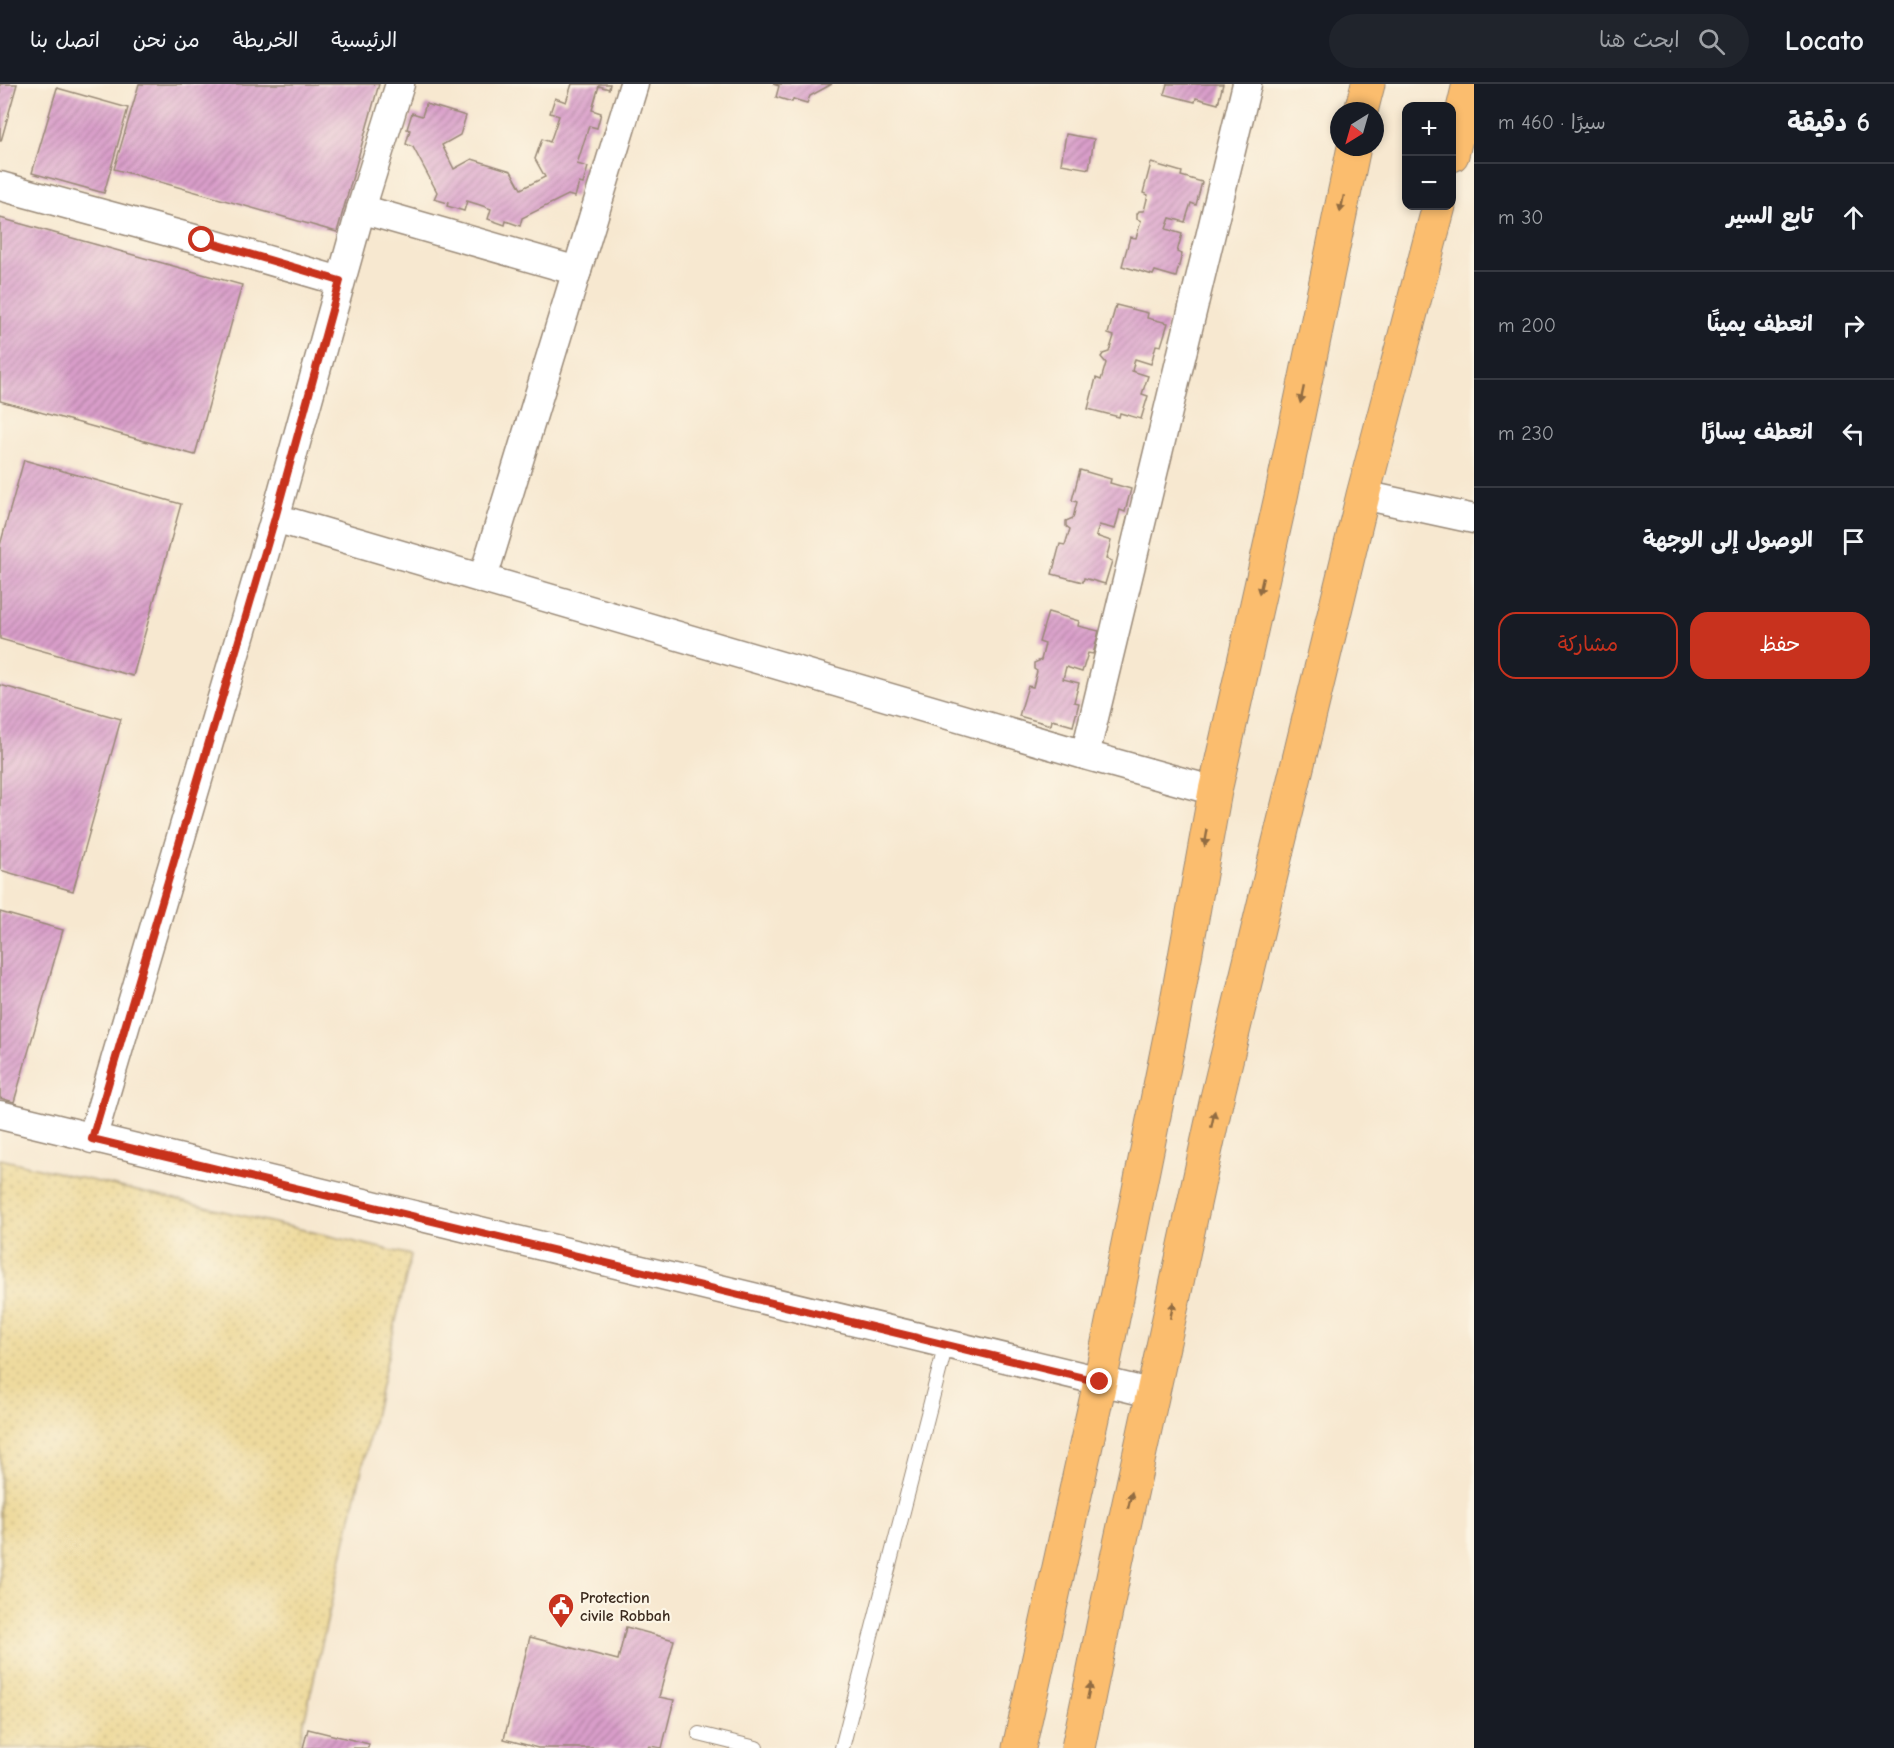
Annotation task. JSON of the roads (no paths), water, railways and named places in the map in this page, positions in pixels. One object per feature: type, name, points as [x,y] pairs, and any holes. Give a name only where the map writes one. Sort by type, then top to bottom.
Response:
[{"type":"highway","points":[[1363,102],[1368,84]]},
{"type":"highway","points":[[1456,138],[1469,84]]},
{"type":"highway","points":[[1019,1748],[1100,1382],[1175,1012],[1215,791],[1281,497],[1352,156]]},
{"type":"highway","points":[[1078,1748],[1217,1098],[1363,495],[1438,210]]},
{"type":"street","points":[[92,1139],[275,518],[340,281],[400,84]]},
{"type":"street","points":[[483,578],[634,84]]},
{"type":"street","points":[[1085,755],[1247,84]]},
{"type":"street","points":[[0,186],[202,240],[340,281]]},
{"type":"street","points":[[362,208],[577,271]]},
{"type":"street","points":[[1363,495],[1474,519]]},
{"type":"street","points":[[275,518],[1215,791]]},
{"type":"street","points":[[0,1115],[1154,1394]]},
{"type":"lane","points":[[842,1748],[946,1344]]},
{"type":"lane","points":[[699,1734],[756,1748]]},
{"type":"place","name":"Protection civile Robbah","points":[[561,1629]]}]
